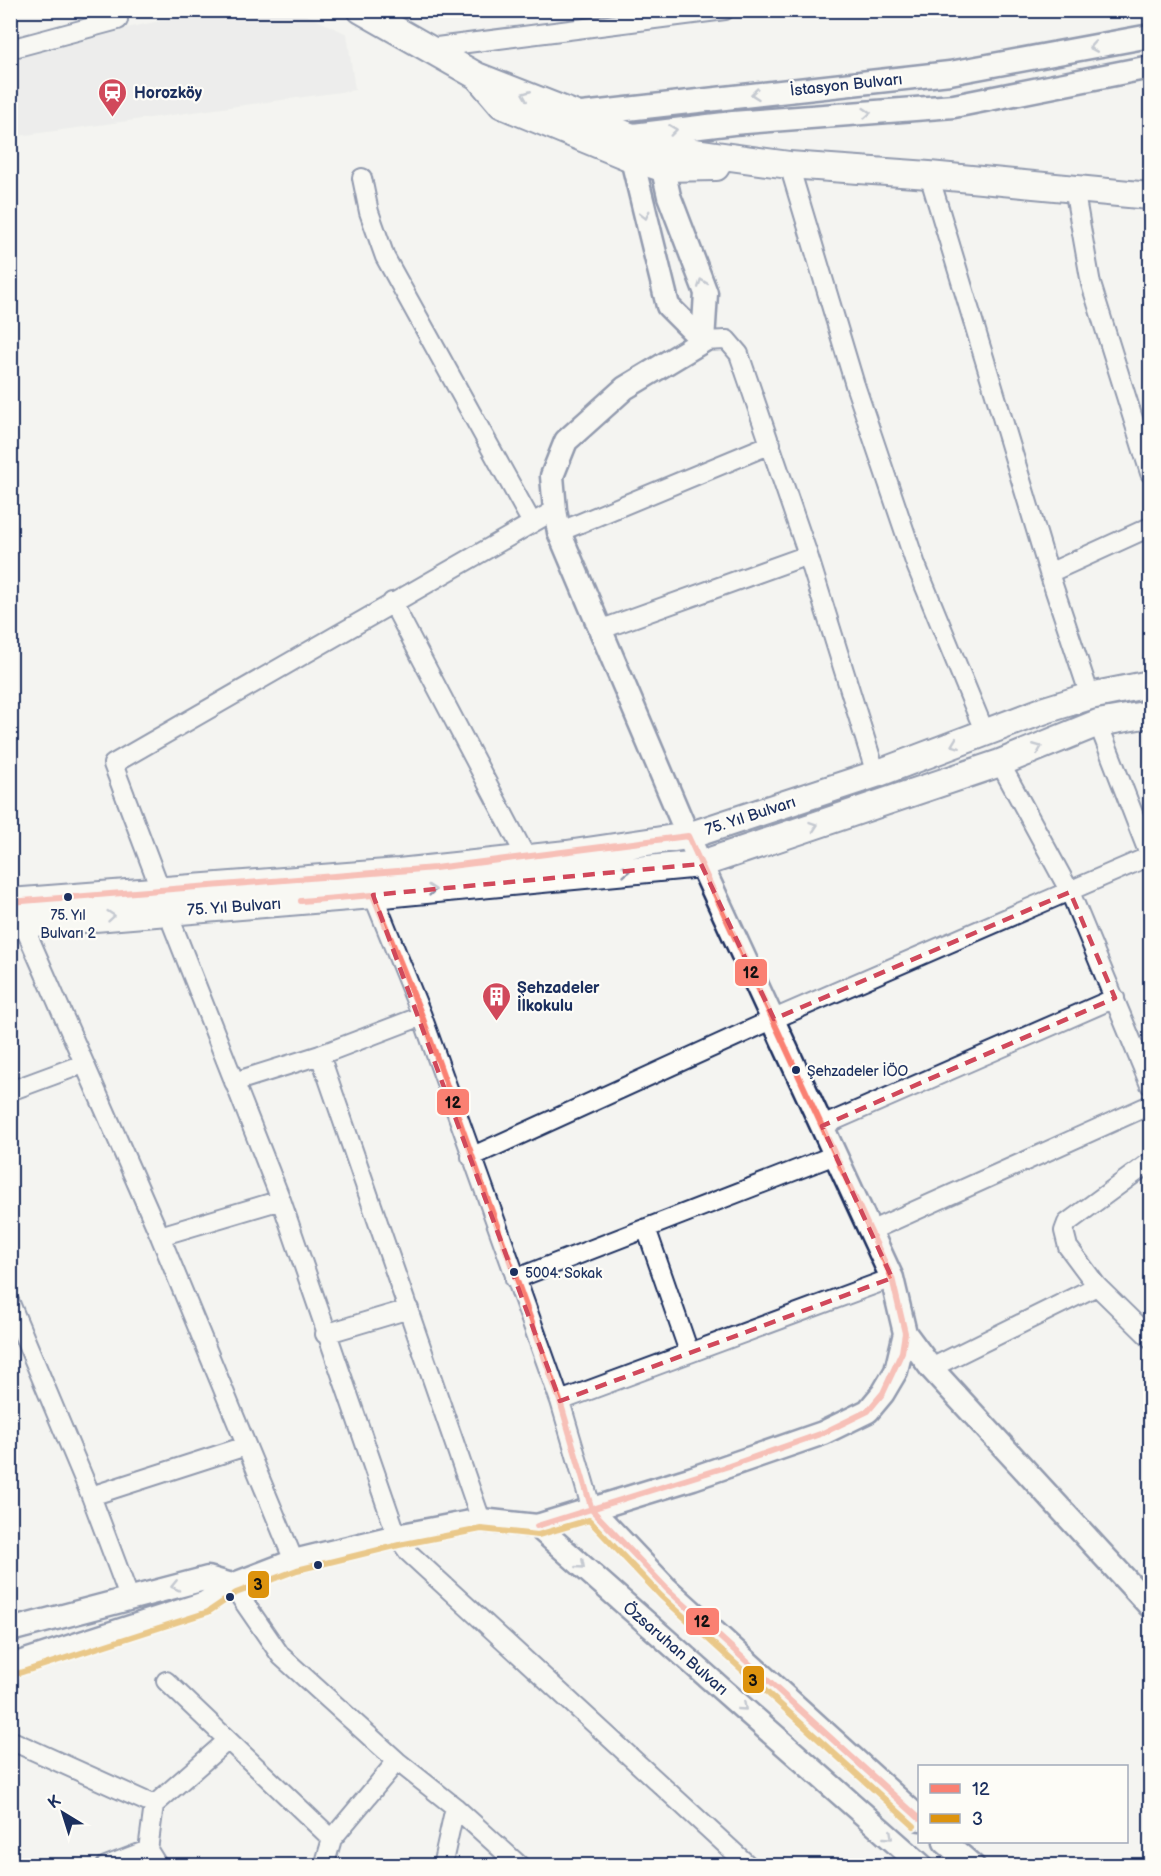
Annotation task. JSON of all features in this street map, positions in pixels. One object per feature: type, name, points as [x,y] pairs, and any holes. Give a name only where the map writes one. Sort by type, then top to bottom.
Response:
[{"type":"main road","points":[[361,10],[477,76],[574,115],[629,147],[660,158],[929,175],[1150,196]]},
{"type":"main road","points":[[477,76],[502,105],[594,143],[629,147]]},
{"type":"main road","name":"75. Yıl Bulvarı","points":[[15,917],[527,859],[688,836],[876,774],[1090,696],[1150,684]]},
{"type":"main road","name":"75. Yıl Bulvarı","points":[[164,901],[373,895],[701,864],[1000,763],[1098,723],[1150,714]]},
{"type":"street","points":[[10,50],[118,20],[117,10]]},
{"type":"street","points":[[429,48],[602,18],[725,10]]},
{"type":"street","name":"İstasyon Bulvarı","points":[[540,120],[950,73],[1150,36]]},
{"type":"street","name":"İstasyon Bulvarı","points":[[629,147],[733,123],[954,106],[1150,67]]},
{"type":"street","points":[[629,147],[668,306],[703,341]]},
{"type":"street","points":[[660,158],[669,196],[706,292],[703,341]]},
{"type":"street","points":[[669,196],[681,179],[783,164],[916,565],[985,733]]},
{"type":"street","points":[[929,175],[1049,573],[1090,696]]},
{"type":"street","points":[[362,178],[369,212],[385,257],[532,523]]},
{"type":"street","points":[[1074,188],[1091,284],[1150,473]]},
{"type":"street","points":[[876,774],[808,555],[739,354],[727,340],[703,341],[625,387],[566,441],[552,476],[559,532],[688,836],[892,1278],[906,1333],[931,1368],[1150,1606]]},
{"type":"street","points":[[559,532],[771,444]]},
{"type":"street","points":[[555,510],[113,764],[281,1200],[397,1536],[409,1553],[749,1866]]},
{"type":"street","points":[[1049,573],[1150,527]]},
{"type":"street","points":[[602,629],[808,555]]},
{"type":"street","points":[[392,602],[527,859]]},
{"type":"street","points":[[471,1157],[774,1019],[1150,856],[1098,723]]},
{"type":"street","points":[[1000,763],[1070,892],[1150,1085]]},
{"type":"street","points":[[373,895],[422,1016],[514,1279],[560,1401],[592,1510],[667,1589],[918,1817]]},
{"type":"street","points":[[15,917],[160,1236],[294,1561]]},
{"type":"street","points":[[822,1126],[1115,998]]},
{"type":"street","points":[[234,1082],[320,1055],[422,1016]]},
{"type":"street","points":[[320,1055],[481,1520]]},
{"type":"street","points":[[10,1091],[83,1064]]},
{"type":"street","points":[[870,1231],[1150,1105]]},
{"type":"street","points":[[514,1279],[835,1155]]},
{"type":"street","points":[[1150,1162],[1067,1223],[1064,1232],[1068,1247],[1097,1286],[1150,1338]]},
{"type":"street","points":[[160,1236],[281,1200]]},
{"type":"street","points":[[646,1228],[689,1352]]},
{"type":"street","points":[[560,1401],[892,1278]]},
{"type":"street","points":[[931,1368],[1097,1286]]},
{"type":"street","points":[[10,1303],[91,1496],[129,1597]]},
{"type":"street","points":[[326,1334],[409,1309]]},
{"type":"street","points":[[10,1666],[205,1603],[232,1585],[294,1561],[397,1536],[481,1520],[537,1526],[823,1433],[868,1411],[883,1393],[896,1371],[906,1333]]},
{"type":"street","points":[[91,1496],[246,1446]]},
{"type":"street","name":"Özsaruhan Bulvarı","points":[[537,1526],[922,1866]]},
{"type":"street","points":[[11,1629],[208,1578],[232,1585],[281,1656],[397,1761],[455,1807],[520,1866]]},
{"type":"street","points":[[166,1681],[332,1839]]},
{"type":"street","points":[[10,1740],[154,1805]]},
{"type":"street","points":[[158,1866],[147,1850],[154,1805],[228,1740]]},
{"type":"street","points":[[324,1866],[332,1839],[397,1761]]},
{"type":"street","points":[[442,1866],[455,1807]]},
{"type":"street","points":[[946,1843],[973,1866]]},
{"type":"street","points":[[106,1866],[147,1850]]},
{"type":"highlighted area","points":[[701,864],[774,1019],[1070,892],[1115,998],[822,1126],[892,1278],[560,1401],[373,895]]},
{"type":"shaded area","points":[[213,10],[298,11],[347,34],[355,90],[11,137],[11,58],[25,49]]},
{"type":"transit line","name":"12","points":[[10,902],[435,868],[688,836],[892,1278],[905,1333],[902,1352],[883,1393],[868,1411],[823,1433],[729,1466],[537,1526]]},
{"type":"transit line","name":"12","points":[[301,901],[373,895],[422,1016],[560,1401],[592,1510],[667,1589],[918,1817]]},
{"type":"transit line","name":"3","points":[[13,1675],[208,1612],[236,1593],[297,1570],[399,1545],[481,1529],[538,1535],[589,1520],[661,1596],[914,1826]]},
{"type":"place","name":"Horozköy","points":[[113,118]]},
{"type":"place","name":"75. Yıl Bulvarı 2","points":[[68,897]]},
{"type":"place","name":"Şehzadeler İlkokulu","points":[[496,1022]]},
{"type":"place","name":"Şehzadeler İÖO","points":[[796,1070]]},
{"type":"place","name":"5004. Sokak","points":[[514,1272]]}]
